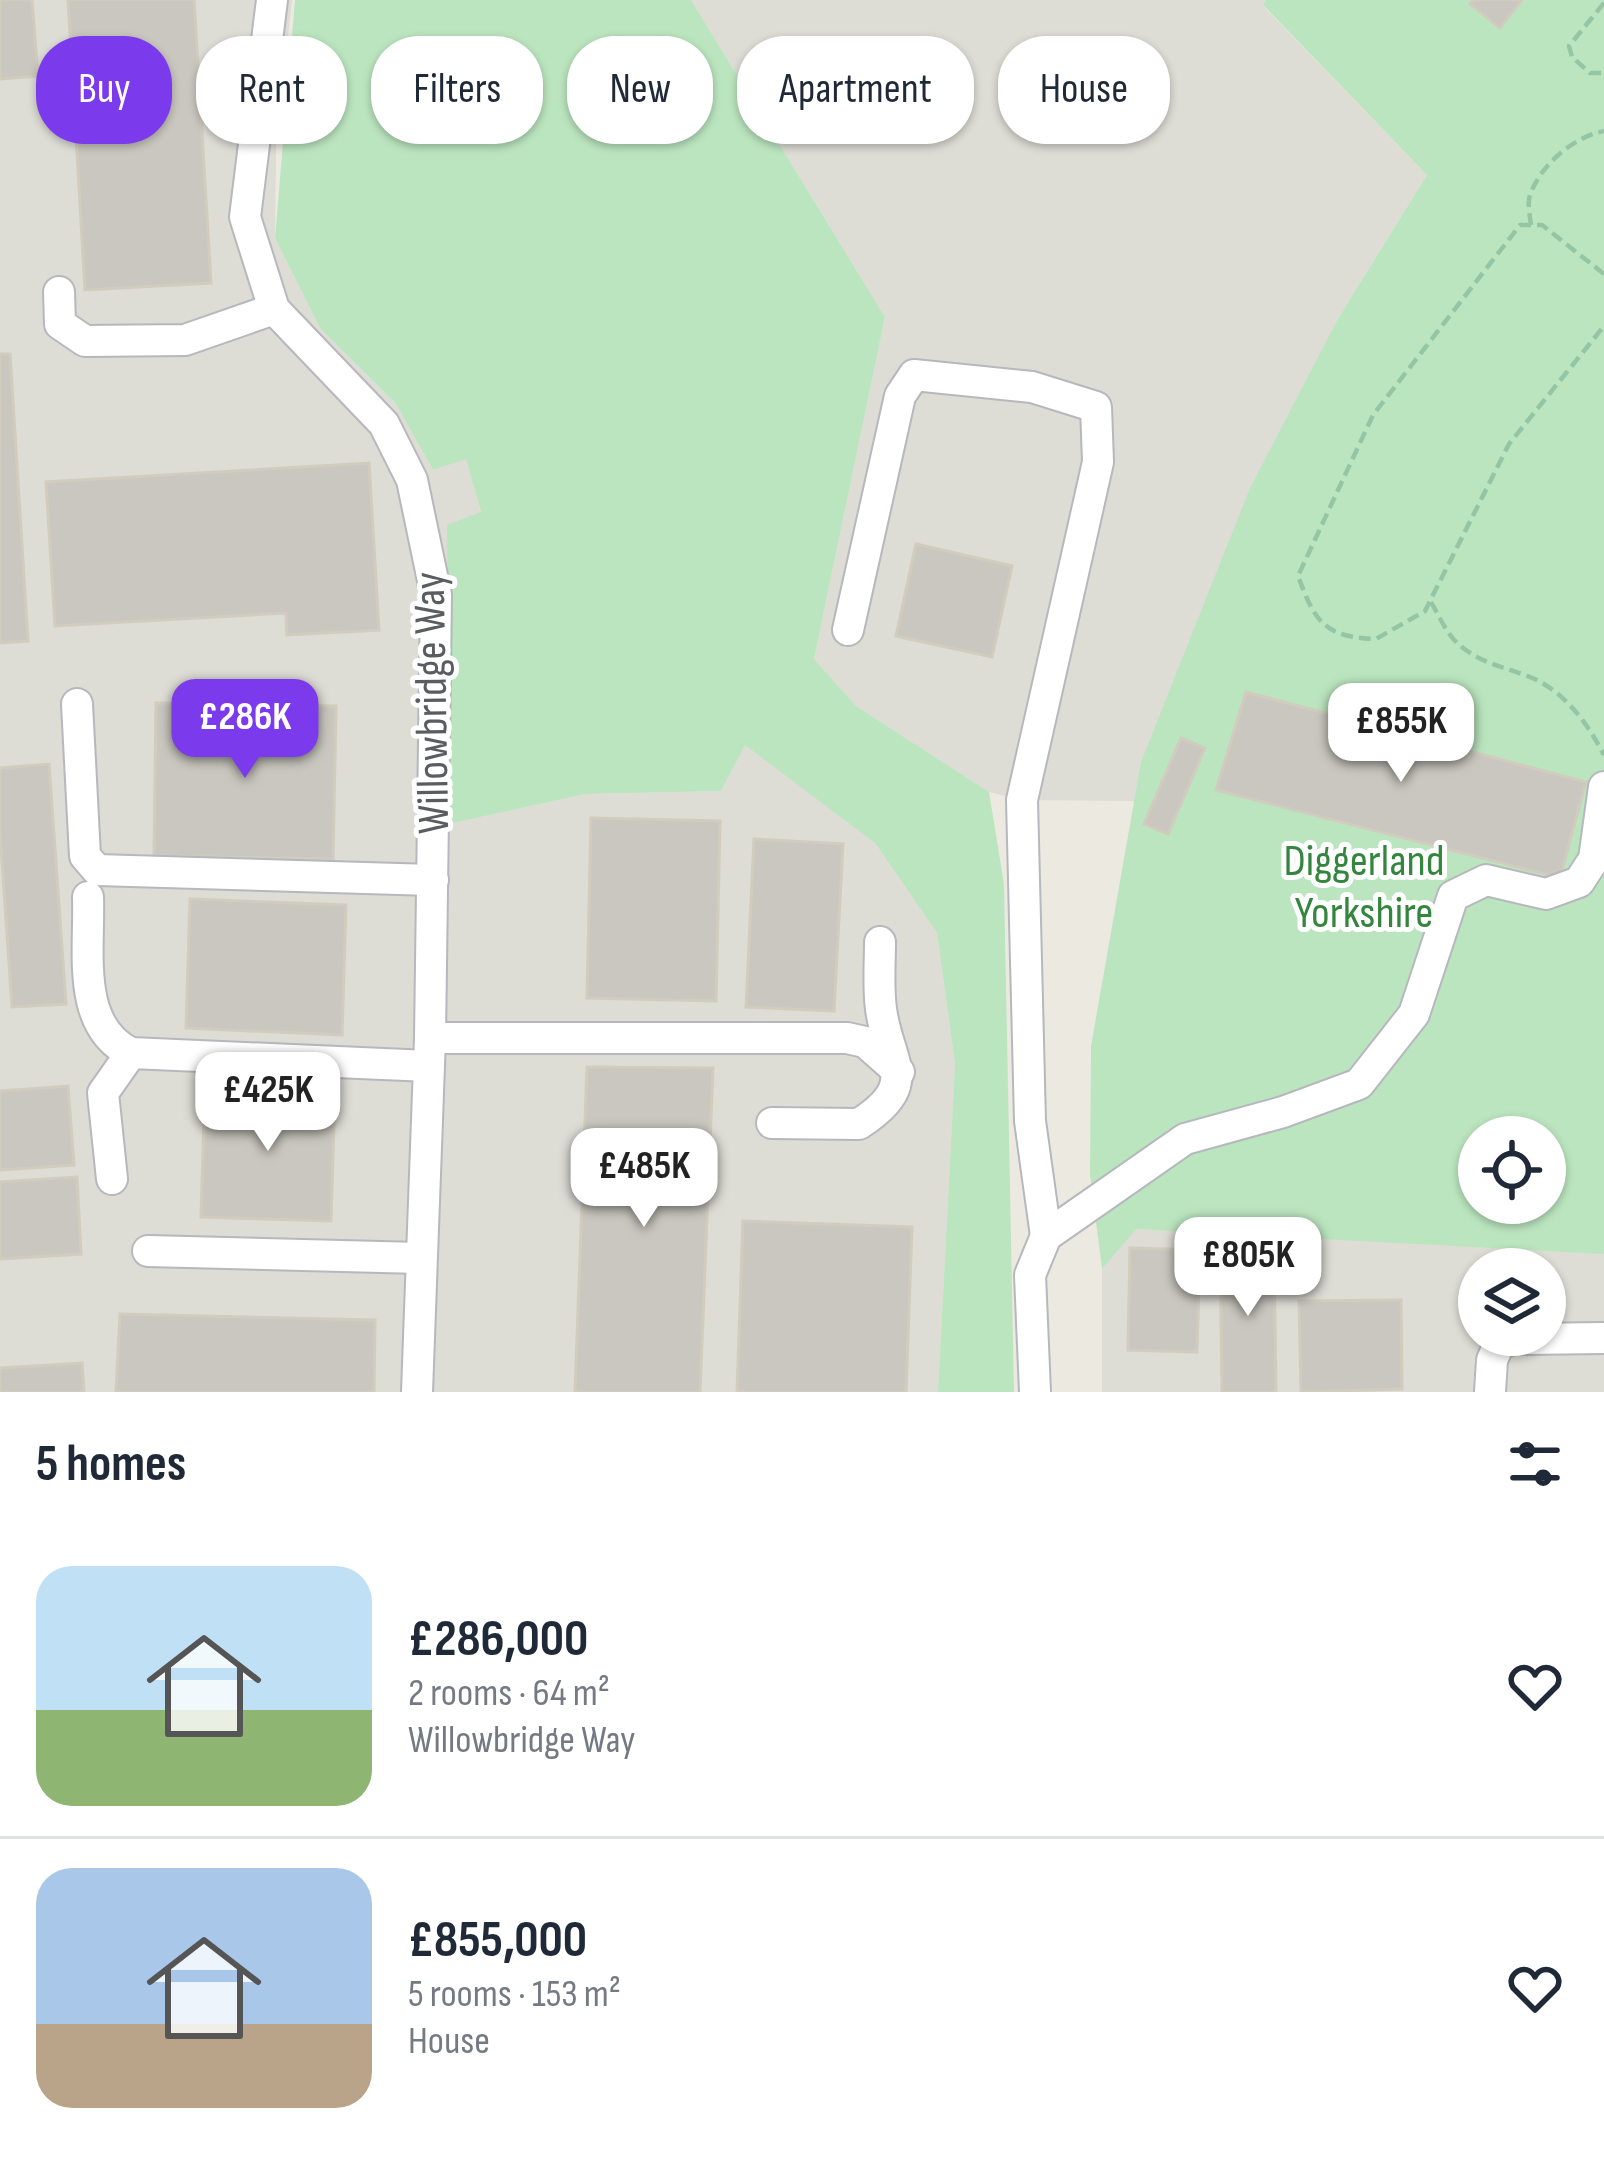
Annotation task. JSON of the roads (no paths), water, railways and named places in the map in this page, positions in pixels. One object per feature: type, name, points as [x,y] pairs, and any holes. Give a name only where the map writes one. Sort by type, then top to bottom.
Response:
[{"type":"street","name":"Willowbridge Way","points":[[272,0],[245,218],[274,309],[384,424],[412,480],[436,595],[430,1052],[417,1392]]},
{"type":"street","points":[[59,292],[61,324],[85,341],[185,340],[274,309]]},
{"type":"street","points":[[848,629],[900,396],[914,375],[1032,387],[1096,407],[1098,462],[1022,800],[1030,1121],[1046,1236],[1030,1275],[1035,1392]]},
{"type":"street","points":[[77,704],[85,856],[97,870],[433,880]]},
{"type":"street","points":[[1046,1236],[1185,1139],[1283,1112],[1359,1084],[1414,1014],[1453,896],[1486,880],[1546,894],[1580,882],[1594,859],[1604,787]]},
{"type":"street","points":[[88,897],[92,1007],[101,1031],[131,1054],[430,1052],[847,1038],[865,1042],[898,1072]]},
{"type":"street","points":[[772,1123],[859,1124],[887,1101],[898,1072],[881,1008],[880,942]]},
{"type":"street","points":[[112,1179],[104,1094],[131,1054]]},
{"type":"street","points":[[148,1251],[420,1258]]},
{"type":"street","points":[[1490,1392],[1492,1360],[1499,1344],[1513,1339],[1604,1338]]},
{"type":"park label","name":"Diggerland Yorkshire","points":[[1364,885]]}]
